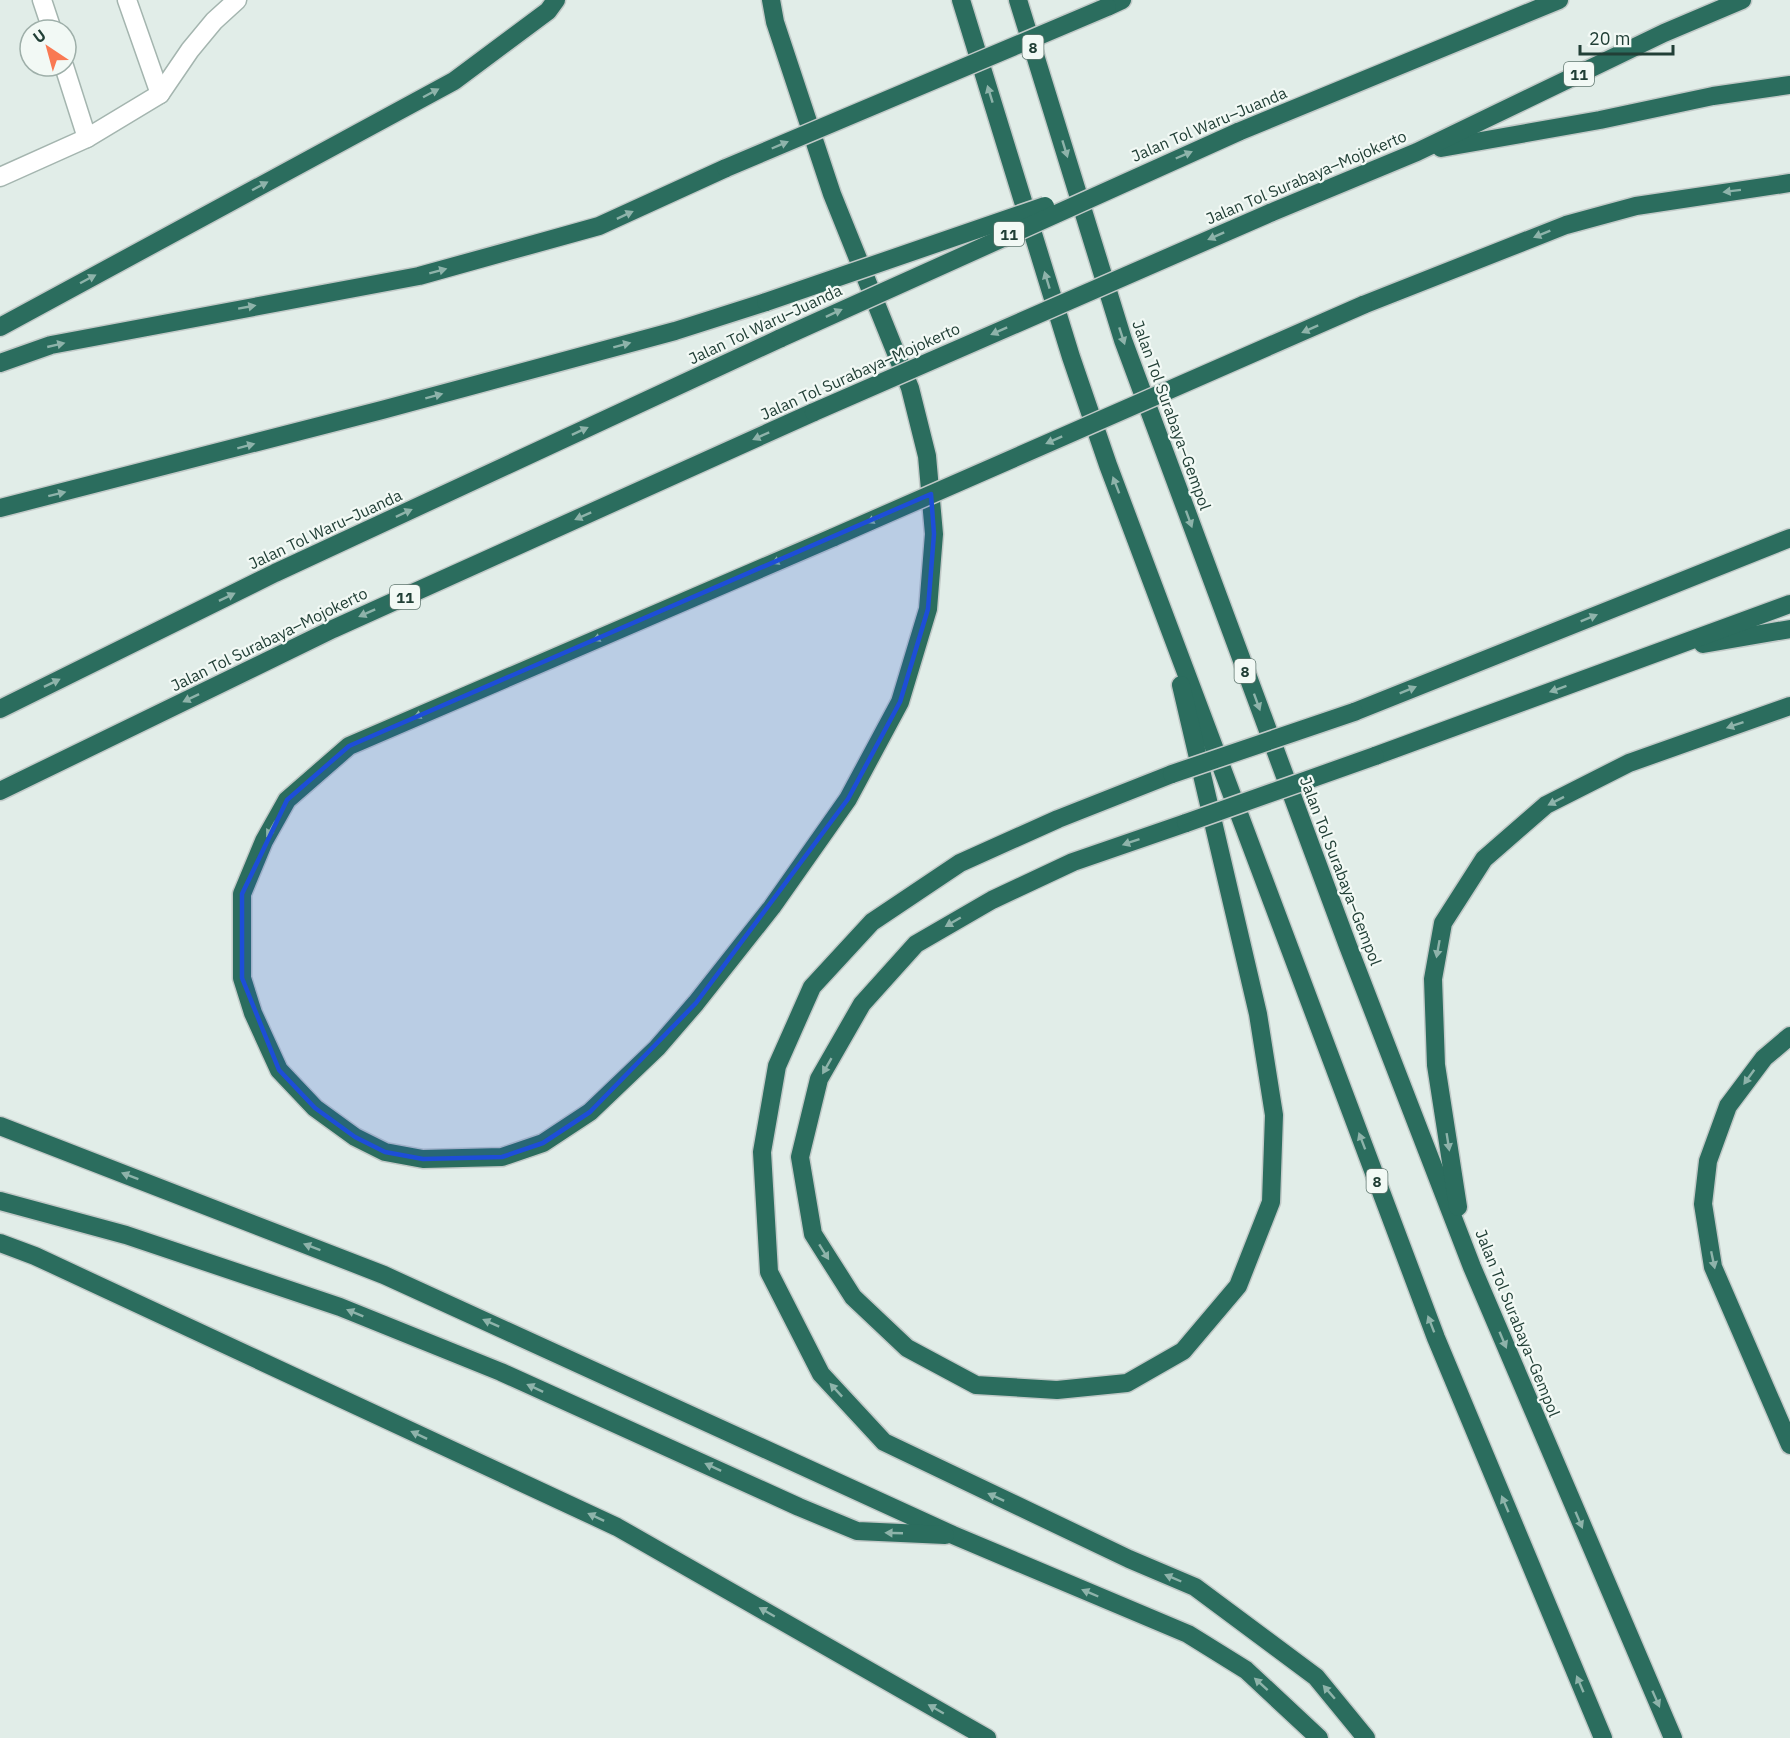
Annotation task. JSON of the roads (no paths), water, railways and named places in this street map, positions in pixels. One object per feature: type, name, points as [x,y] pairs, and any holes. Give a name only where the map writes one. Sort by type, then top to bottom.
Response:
[{"type":"highway","points":[[0,327],[454,81],[548,12],[556,0]]},
{"type":"highway","points":[[770,0],[775,22],[832,194],[910,388],[927,456],[934,534],[928,609],[900,702],[848,799],[772,907],[657,1048],[590,1112],[543,1143],[502,1157],[423,1159],[385,1152],[355,1137],[315,1108],[279,1070],[253,1013],[242,978],[242,894],[264,841],[287,800],[349,746],[834,537],[1363,305],[1566,225],[1636,206],[1790,183]]},
{"type":"highway","name":"8","points":[[961,0],[1071,357],[1166,618],[1436,1338],[1603,1738]]},
{"type":"highway","name":"Jalan Tol Surabaya–Gempol","points":[[1018,0],[1127,351],[1348,946],[1463,1241],[1673,1738]]},
{"type":"highway","points":[[1027,0],[1048,93]]},
{"type":"highway","name":"Jalan Tol Waru–Juanda","points":[[0,709],[275,573],[1148,170],[1559,0]]},
{"type":"highway","name":"Jalan Tol Surabaya–Mojokerto","points":[[0,791],[333,629],[814,412],[1270,213],[1417,152],[1664,33],[1742,0]]},
{"type":"highway","points":[[0,363],[51,345],[419,276],[599,226],[726,168],[1115,3]]},
{"type":"highway","points":[[1417,152],[1600,120],[1713,96],[1790,85]]},
{"type":"highway","points":[[0,508],[382,410],[675,331],[766,302],[1148,170]]},
{"type":"highway","points":[[1704,572],[1790,527]]},
{"type":"highway","points":[[1366,1738],[1316,1677],[1195,1587],[1130,1559],[884,1442],[821,1374],[769,1272],[762,1152],[777,1066],[812,987],[872,922],[960,863],[1058,819],[1172,774],[1354,712],[1790,538]]},
{"type":"highway","points":[[1166,618],[1218,850],[1258,1014],[1274,1115],[1270,1202],[1238,1286],[1183,1351],[1127,1383],[1057,1390],[976,1385],[907,1348],[853,1297],[813,1234],[800,1157],[819,1079],[862,1004],[916,944],[992,900],[1073,862],[1186,823],[1375,756],[1790,604]]},
{"type":"highway","points":[[1657,652],[1790,629]]},
{"type":"highway","points":[[1463,1241],[1436,1065],[1433,979],[1443,924],[1484,859],[1546,805],[1629,763],[1790,706]]},
{"type":"highway","points":[[1790,1036],[1764,1058],[1728,1106],[1708,1161],[1703,1204],[1713,1267],[1790,1445]]},
{"type":"highway","points":[[0,1126],[384,1275],[953,1535],[1188,1634],[1246,1670],[1319,1738]]},
{"type":"highway","points":[[0,1201],[126,1235],[340,1307],[501,1372],[799,1508],[857,1531],[953,1535]]},
{"type":"highway","points":[[0,1243],[46,1261],[617,1527],[987,1738]]},
{"type":"street","points":[[42,0],[48,18]]},
{"type":"street","points":[[127,0],[160,94]]},
{"type":"street","points":[[2,171],[87,138],[160,94],[190,50],[214,21],[237,0]]},
{"type":"street","points":[[68,78],[87,138]]}]
